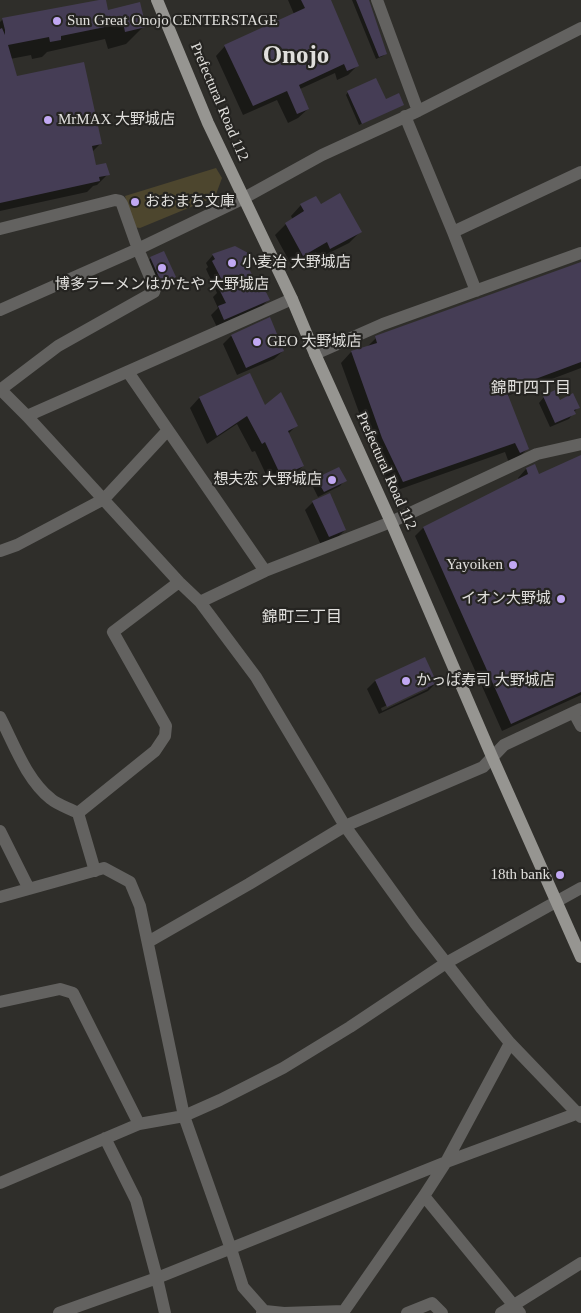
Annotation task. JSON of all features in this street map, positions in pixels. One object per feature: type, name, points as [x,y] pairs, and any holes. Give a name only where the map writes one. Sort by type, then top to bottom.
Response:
[{"type":"main road","name":"Prefectural Road 112","points":[[158,0],[208,123],[292,299],[581,957]]},
{"type":"street","points":[[377,0],[418,110]]},
{"type":"street","points":[[0,310],[138,249],[244,198],[322,155],[418,110],[581,28]]},
{"type":"street","points":[[405,116],[476,291]]},
{"type":"street","points":[[453,232],[581,172]]},
{"type":"street","points":[[0,229],[115,200],[120,201],[122,204],[138,249],[154,284],[154,292],[58,346],[0,390],[27,416],[179,582],[200,602],[256,677],[345,826],[446,963],[510,1043],[580,1114],[446,1162],[231,1250],[59,1313]]},
{"type":"street","points":[[315,354],[383,324],[581,253]]},
{"type":"street","points":[[27,416],[292,299]]},
{"type":"street","points":[[128,372],[265,571]]},
{"type":"street","points":[[0,551],[17,546],[104,499],[168,430]]},
{"type":"street","points":[[200,602],[265,571],[391,522],[537,454],[581,444]]},
{"type":"street","points":[[78,813],[155,751],[165,736],[166,726],[113,632],[179,582]]},
{"type":"street","points":[[148,942],[345,826],[483,767],[504,745],[577,711],[581,726]]},
{"type":"street","points":[[0,717],[28,771],[40,789],[52,800],[78,813],[95,871]]},
{"type":"street","points":[[0,831],[29,889]]},
{"type":"street","points":[[0,897],[104,868],[130,882],[140,906],[184,1116],[243,1287],[264,1312],[346,1312],[446,1162],[510,1043]]},
{"type":"street","points":[[0,1183],[139,1124],[184,1116],[220,1100],[283,1068],[350,1027],[446,963],[581,888]]},
{"type":"street","points":[[0,1002],[60,989],[73,993],[139,1124]]},
{"type":"street","points":[[105,1138],[136,1200],[165,1313]]},
{"type":"street","points":[[424,1196],[517,1309]]},
{"type":"street","points":[[500,1313],[517,1309],[581,1263]]},
{"type":"street","points":[[407,1313],[432,1303],[442,1313]]},
{"type":"shaded area","points":[[216,168],[222,178],[215,197],[140,228],[134,227],[125,196]]},
{"type":"building","name":"MrMAX 大野城店","points":[[106,0],[108,10],[140,2],[146,27],[125,32],[123,22],[61,36],[61,40],[50,42],[49,37],[8,45],[17,76],[84,62],[102,144],[92,146],[96,165],[106,163],[110,175],[99,177],[100,181],[0,203],[0,29],[2,28],[5,35],[2,18]]},
{"type":"building","points":[[301,0],[331,0],[359,66],[347,71],[344,64],[299,85],[309,109],[297,114],[287,91],[253,106],[224,45],[305,8]]},
{"type":"building","points":[[356,0],[369,0],[387,54],[379,57]]},
{"type":"building","points":[[376,78],[386,99],[399,93],[404,105],[362,124],[347,91]]},
{"type":"building","points":[[340,193],[362,232],[330,249],[327,242],[303,256],[285,223],[304,211],[300,204],[316,196],[321,204]]},
{"type":"building","points":[[235,246],[250,254],[253,262],[247,265],[259,288],[263,286],[270,300],[224,320],[218,306],[226,303],[219,289],[225,286],[212,261],[215,259],[212,254]]},
{"type":"building","name":"博多ラーメンはかたや 大野城店","points":[[164,251],[176,277],[162,284],[150,257]]},
{"type":"building","points":[[581,262],[581,362],[506,390],[529,449],[520,453],[515,443],[403,482],[382,438],[351,351],[377,343],[375,336]]},
{"type":"building","name":"GEO 大野城店","points":[[270,317],[284,351],[246,368],[231,335]]},
{"type":"building","points":[[250,373],[265,405],[281,392],[298,426],[288,431],[304,466],[281,476],[265,442],[262,444],[247,416],[217,436],[199,397]]},
{"type":"building","points":[[555,390],[560,400],[573,393],[580,408],[574,410],[576,414],[555,423],[543,396]]},
{"type":"building","points":[[581,455],[581,692],[511,724],[423,527],[528,474],[526,468],[535,464],[539,474]]},
{"type":"building","name":"想夫恋 大野城店","points":[[339,467],[347,481],[324,492],[316,478]]},
{"type":"building","points":[[330,493],[346,530],[329,537],[312,501]]},
{"type":"building","name":"かっぱ寿司 大野城店","points":[[425,657],[437,683],[387,707],[375,680]]},
{"type":"place","name":"Sun Great Onojo CENTERSTAGE","points":[[57,21]]},
{"type":"place","name":"MrMAX 大野城店","points":[[48,120]]},
{"type":"place","name":"おおまち文庫","points":[[135,202]]},
{"type":"place","name":"小麦冶 大野城店","points":[[232,263]]},
{"type":"place","name":"博多ラーメンはかたや 大野城店","points":[[162,268]]},
{"type":"place","name":"GEO 大野城店","points":[[257,342]]},
{"type":"place","name":"想夫恋 大野城店","points":[[332,480]]},
{"type":"place","name":"Yayoiken","points":[[513,565]]},
{"type":"place","name":"イオン大野城","points":[[561,599]]},
{"type":"place","name":"かっぱ寿司 大野城店","points":[[406,681]]},
{"type":"place","name":"18th bank","points":[[560,875]]},
{"type":"district","name":"Onojo","points":[[296,57]]},
{"type":"district","name":"錦町四丁目","points":[[531,389]]},
{"type":"district","name":"錦町三丁目","points":[[302,618]]}]
